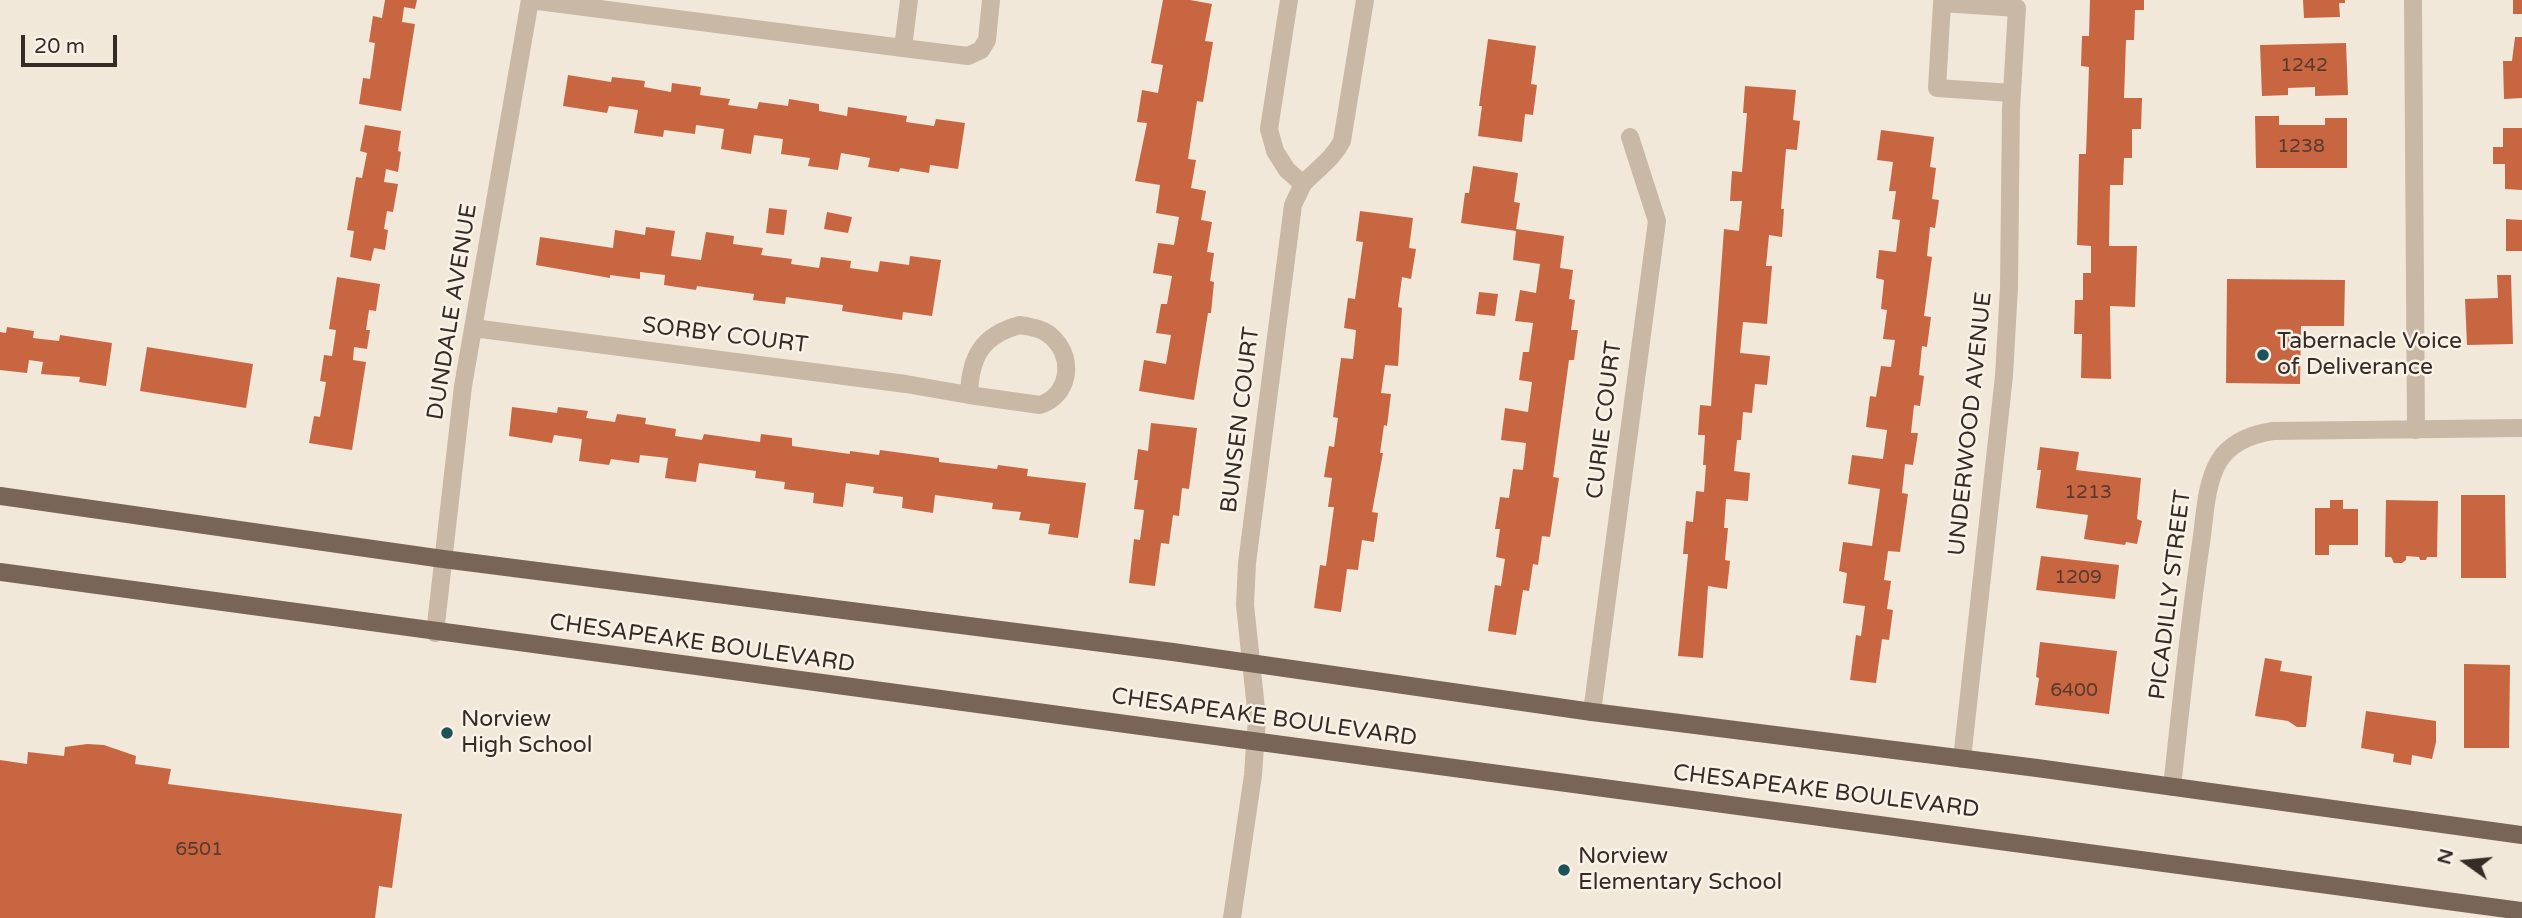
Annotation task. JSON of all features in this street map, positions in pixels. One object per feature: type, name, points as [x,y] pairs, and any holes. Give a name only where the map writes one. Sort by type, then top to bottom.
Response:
[{"type":"main road","points":[[0,496],[443,559],[1253,664],[1592,712],[2522,835]]},
{"type":"main road","name":"CHESAPEAKE BOULEVARD","points":[[0,572],[435,633],[2014,841],[2522,911]]},
{"type":"street","points":[[530,0],[968,56],[981,50],[987,40],[991,0]]},
{"type":"street","name":"DUNDALE AVENUE","points":[[435,633],[463,386],[530,0]]},
{"type":"street","points":[[903,48],[909,0]]},
{"type":"street","points":[[1289,0],[1269,129],[1275,151],[1287,170],[1303,184]]},
{"type":"street","name":"BUNSEN COURT","points":[[1232,918],[1257,719],[1245,605],[1247,563],[1293,205],[1303,184],[1335,155],[1342,141],[1365,0]]},
{"type":"street","points":[[2413,0],[2416,429]]},
{"type":"street","name":"UNDERWOOD AVENUE","points":[[1962,759],[2004,376],[2017,8],[1942,4],[1937,89],[2012,93]]},
{"type":"street","name":"CURIE COURT","points":[[1592,712],[1657,221],[1630,137]]},
{"type":"street","name":"SORBY COURT","points":[[473,328],[906,384],[970,395],[1040,405],[1051,401],[1061,391],[1067,373],[1063,351],[1053,337],[1037,327],[1020,325],[1002,330],[987,340],[976,355],[970,376],[970,395]]},
{"type":"street","name":"PICADILLY STREET","points":[[2172,787],[2191,607],[2211,479],[2220,459],[2232,446],[2256,434],[2273,431],[2522,428]]},
{"type":"building","points":[[385,0],[417,0],[415,9],[404,7],[402,22],[415,24],[401,111],[359,104],[363,78],[370,79],[375,43],[369,42],[373,16],[382,18]]},
{"type":"building","points":[[1163,0],[1190,0],[1212,4],[1205,41],[1213,42],[1203,102],[1197,101],[1188,159],[1196,160],[1191,188],[1206,191],[1201,220],[1212,222],[1207,252],[1214,253],[1210,281],[1214,282],[1211,313],[1208,313],[1194,400],[1139,391],[1144,360],[1166,364],[1171,335],[1156,333],[1161,304],[1167,304],[1172,276],[1153,273],[1158,243],[1174,245],[1179,217],[1156,213],[1160,185],[1135,181],[1147,123],[1137,122],[1142,90],[1158,93],[1163,65],[1151,63]]},
{"type":"building","points":[[2090,0],[2144,0],[2144,10],[2135,10],[2134,40],[2126,40],[2124,98],[2142,98],[2141,129],[2132,129],[2132,158],[2124,158],[2123,185],[2110,185],[2109,246],[2137,246],[2135,307],[2110,306],[2111,379],[2081,378],[2082,334],[2074,334],[2075,300],[2083,300],[2083,273],[2091,273],[2091,246],[2077,245],[2079,154],[2086,154],[2089,67],[2081,66],[2082,36],[2089,36]]},
{"type":"building","points":[[2303,0],[2345,0],[2345,3],[2339,3],[2340,17],[2304,18]]},
{"type":"building","points":[[2513,0],[2522,0],[2522,14],[2513,14]]},
{"type":"building","points":[[2515,37],[2522,37],[2522,98],[2504,99],[2503,61],[2512,61]]},
{"type":"building","points":[[1488,39],[1536,46],[1531,84],[1537,85],[1533,115],[1525,114],[1522,142],[1478,136]]},
{"type":"building","points":[[2346,43],[2348,95],[2315,96],[2315,87],[2288,88],[2288,95],[2262,96],[2260,45]]},
{"type":"building","points":[[568,75],[611,82],[612,77],[645,81],[644,87],[671,92],[672,83],[701,87],[700,95],[730,99],[728,105],[757,109],[759,102],[788,106],[789,99],[819,104],[819,111],[847,116],[848,107],[907,116],[906,122],[934,126],[936,119],[965,123],[958,169],[930,165],[929,173],[900,168],[899,172],[868,167],[870,158],[841,153],[838,170],[808,166],[810,158],[781,154],[783,139],[754,135],[751,154],[721,149],[724,129],[696,125],[695,134],[664,130],[663,137],[634,133],[638,110],[609,106],[607,113],[563,106]]},
{"type":"building","points":[[1745,86],[1796,90],[1793,120],[1800,121],[1797,150],[1786,149],[1781,209],[1784,209],[1782,237],[1769,235],[1766,266],[1772,266],[1767,324],[1743,322],[1740,353],[1770,356],[1767,385],[1755,384],[1752,413],[1743,412],[1741,440],[1737,440],[1734,471],[1750,473],[1748,501],[1726,499],[1724,528],[1728,528],[1725,560],[1730,561],[1727,589],[1708,586],[1703,658],[1678,656],[1688,554],[1683,554],[1686,521],[1693,522],[1696,491],[1704,492],[1705,435],[1698,435],[1700,405],[1711,406],[1724,229],[1739,231],[1742,201],[1730,201],[1732,171],[1742,172],[1747,113],[1743,113]]},
{"type":"building","points":[[2255,116],[2279,116],[2279,125],[2325,125],[2325,118],[2347,118],[2347,168],[2256,168]]},
{"type":"building","points":[[365,125],[401,131],[398,172],[386,169],[384,182],[398,184],[393,212],[387,211],[385,250],[374,248],[371,261],[350,257],[354,231],[347,230],[356,177],[362,178],[367,153],[360,151]]},
{"type":"building","points":[[2503,128],[2522,128],[2522,190],[2505,189],[2505,164],[2493,164],[2493,147],[2503,147]]},
{"type":"building","points":[[1881,130],[1934,137],[1930,167],[1936,168],[1932,199],[1939,200],[1935,228],[1930,227],[1927,256],[1932,257],[1924,316],[1931,317],[1927,347],[1922,346],[1919,375],[1924,376],[1920,406],[1914,405],[1911,433],[1918,433],[1913,465],[1905,464],[1902,493],[1908,494],[1900,552],[1888,551],[1884,580],[1891,581],[1887,609],[1893,610],[1889,640],[1882,639],[1876,683],[1850,680],[1856,635],[1861,636],[1865,606],[1843,603],[1847,573],[1839,571],[1843,542],[1872,546],[1880,489],[1848,484],[1852,455],[1883,459],[1887,430],[1866,427],[1870,396],[1876,397],[1881,366],[1891,367],[1895,340],[1883,339],[1887,310],[1881,309],[1884,280],[1876,278],[1879,250],[1896,252],[1900,220],[1892,219],[1896,191],[1889,191],[1893,162],[1877,160]]},
{"type":"building","points":[[1473,166],[1518,173],[1514,202],[1520,203],[1516,229],[1564,236],[1560,268],[1573,270],[1569,299],[1575,300],[1571,330],[1578,330],[1574,360],[1569,360],[1553,477],[1559,478],[1550,537],[1542,536],[1538,565],[1533,564],[1529,591],[1523,590],[1516,635],[1488,631],[1495,585],[1501,586],[1505,559],[1496,557],[1500,529],[1495,529],[1500,497],[1509,498],[1513,469],[1523,470],[1526,443],[1501,440],[1505,408],[1528,412],[1532,382],[1519,380],[1523,352],[1529,352],[1533,323],[1515,321],[1520,290],[1536,293],[1540,264],[1513,260],[1516,231],[1461,223],[1465,193],[1469,193]]},
{"type":"building","points":[[769,208],[787,210],[784,235],[766,233]]},
{"type":"building","points":[[1360,211],[1413,218],[1409,248],[1416,249],[1411,279],[1402,277],[1398,307],[1402,308],[1398,366],[1385,365],[1381,393],[1391,394],[1372,512],[1378,513],[1374,542],[1362,540],[1358,570],[1347,569],[1341,612],[1314,608],[1320,565],[1326,566],[1334,507],[1328,507],[1332,478],[1324,477],[1329,446],[1334,447],[1338,418],[1333,417],[1341,358],[1353,359],[1356,330],[1344,328],[1348,298],[1355,299],[1363,242],[1356,241]]},
{"type":"building","points":[[827,212],[852,217],[848,233],[824,229]]},
{"type":"building","points":[[2506,219],[2522,220],[2522,251],[2506,251]]},
{"type":"building","points":[[646,227],[675,231],[671,256],[701,260],[706,232],[734,236],[733,244],[763,248],[761,255],[792,259],[791,264],[819,268],[821,257],[851,261],[850,268],[878,272],[880,261],[909,265],[910,256],[941,260],[932,316],[903,312],[902,320],[842,311],[843,305],[786,297],[785,304],[753,300],[754,294],[697,286],[696,290],[664,285],[665,275],[640,272],[640,279],[610,275],[610,278],[536,265],[540,237],[613,248],[615,230],[645,235]]},
{"type":"building","points":[[2497,275],[2511,275],[2513,344],[2467,345],[2465,299],[2498,298]]},
{"type":"building","points":[[337,277],[380,284],[376,311],[369,310],[367,349],[354,347],[353,360],[366,362],[352,450],[309,443],[314,416],[320,417],[326,382],[320,381],[324,355],[332,356],[336,330],[329,329]]},
{"type":"building","name":"Tabernacle Voice of Deliverance","points":[[2227,279],[2345,280],[2344,326],[2301,326],[2300,384],[2226,383]]},
{"type":"building","points":[[1479,292],[1498,294],[1495,316],[1476,314]]},
{"type":"building","points":[[7,327],[34,331],[33,338],[59,341],[60,335],[112,343],[106,386],[79,382],[80,377],[41,374],[43,362],[29,360],[27,373],[0,370],[0,332],[6,333]]},
{"type":"building","points":[[147,347],[253,364],[246,408],[140,391]]},
{"type":"building","points":[[512,407],[557,413],[558,407],[588,411],[586,418],[615,422],[617,414],[646,418],[645,424],[676,429],[675,436],[702,440],[704,434],[760,442],[761,434],[792,438],[792,446],[850,454],[850,451],[879,455],[880,450],[939,458],[939,462],[997,469],[998,465],[1028,469],[1027,476],[1086,483],[1078,538],[1048,534],[1050,524],[1019,520],[1021,512],[992,509],[993,503],[935,495],[933,513],[902,508],[903,497],[873,493],[874,487],[846,483],[843,507],[813,503],[814,493],[784,489],[785,482],[755,478],[756,471],[699,463],[696,482],[665,478],[668,458],[640,455],[639,463],[611,459],[609,465],[579,461],[582,439],[554,435],[552,443],[509,436]]},
{"type":"building","points":[[1151,423],[1197,428],[1189,489],[1182,488],[1179,516],[1173,515],[1169,544],[1161,543],[1155,586],[1129,583],[1134,539],[1140,540],[1144,510],[1134,509],[1138,449],[1148,451]]},
{"type":"building","points":[[2040,447],[2079,452],[2076,470],[2141,478],[2137,519],[2142,521],[2137,544],[2126,542],[2125,545],[2084,539],[2088,515],[2036,508],[2041,470],[2037,470]]},
{"type":"building","points":[[2461,495],[2505,495],[2506,578],[2461,578]]},
{"type":"building","points":[[2330,500],[2343,500],[2343,509],[2358,509],[2358,545],[2329,545],[2329,555],[2315,555],[2315,508],[2330,508]]},
{"type":"building","points":[[2386,500],[2438,501],[2437,557],[2420,560],[2419,557],[2406,556],[2402,563],[2394,563],[2391,557],[2385,557]]},
{"type":"building","points":[[2041,556],[2119,565],[2115,599],[2036,590]]},
{"type":"building","points":[[2040,642],[2117,651],[2109,714],[2035,705]]},
{"type":"building","points":[[2265,658],[2282,661],[2280,671],[2312,676],[2306,727],[2255,716]]},
{"type":"building","points":[[2464,664],[2510,665],[2509,748],[2464,748]]},
{"type":"building","points":[[2366,711],[2436,721],[2436,742],[2432,759],[2412,755],[2411,765],[2393,762],[2394,754],[2361,748]]},
{"type":"building","points":[[104,745],[136,756],[135,764],[171,769],[168,784],[402,814],[392,888],[379,886],[375,918],[0,918],[0,760],[27,764],[28,752],[64,756],[65,747]]},
{"type":"place","name":"Tabernacle Voice of Deliverance","points":[[2263,355]]},
{"type":"place","name":"Norview High School","points":[[447,733]]},
{"type":"place","name":"Norview Elementary School","points":[[1564,870]]}]
